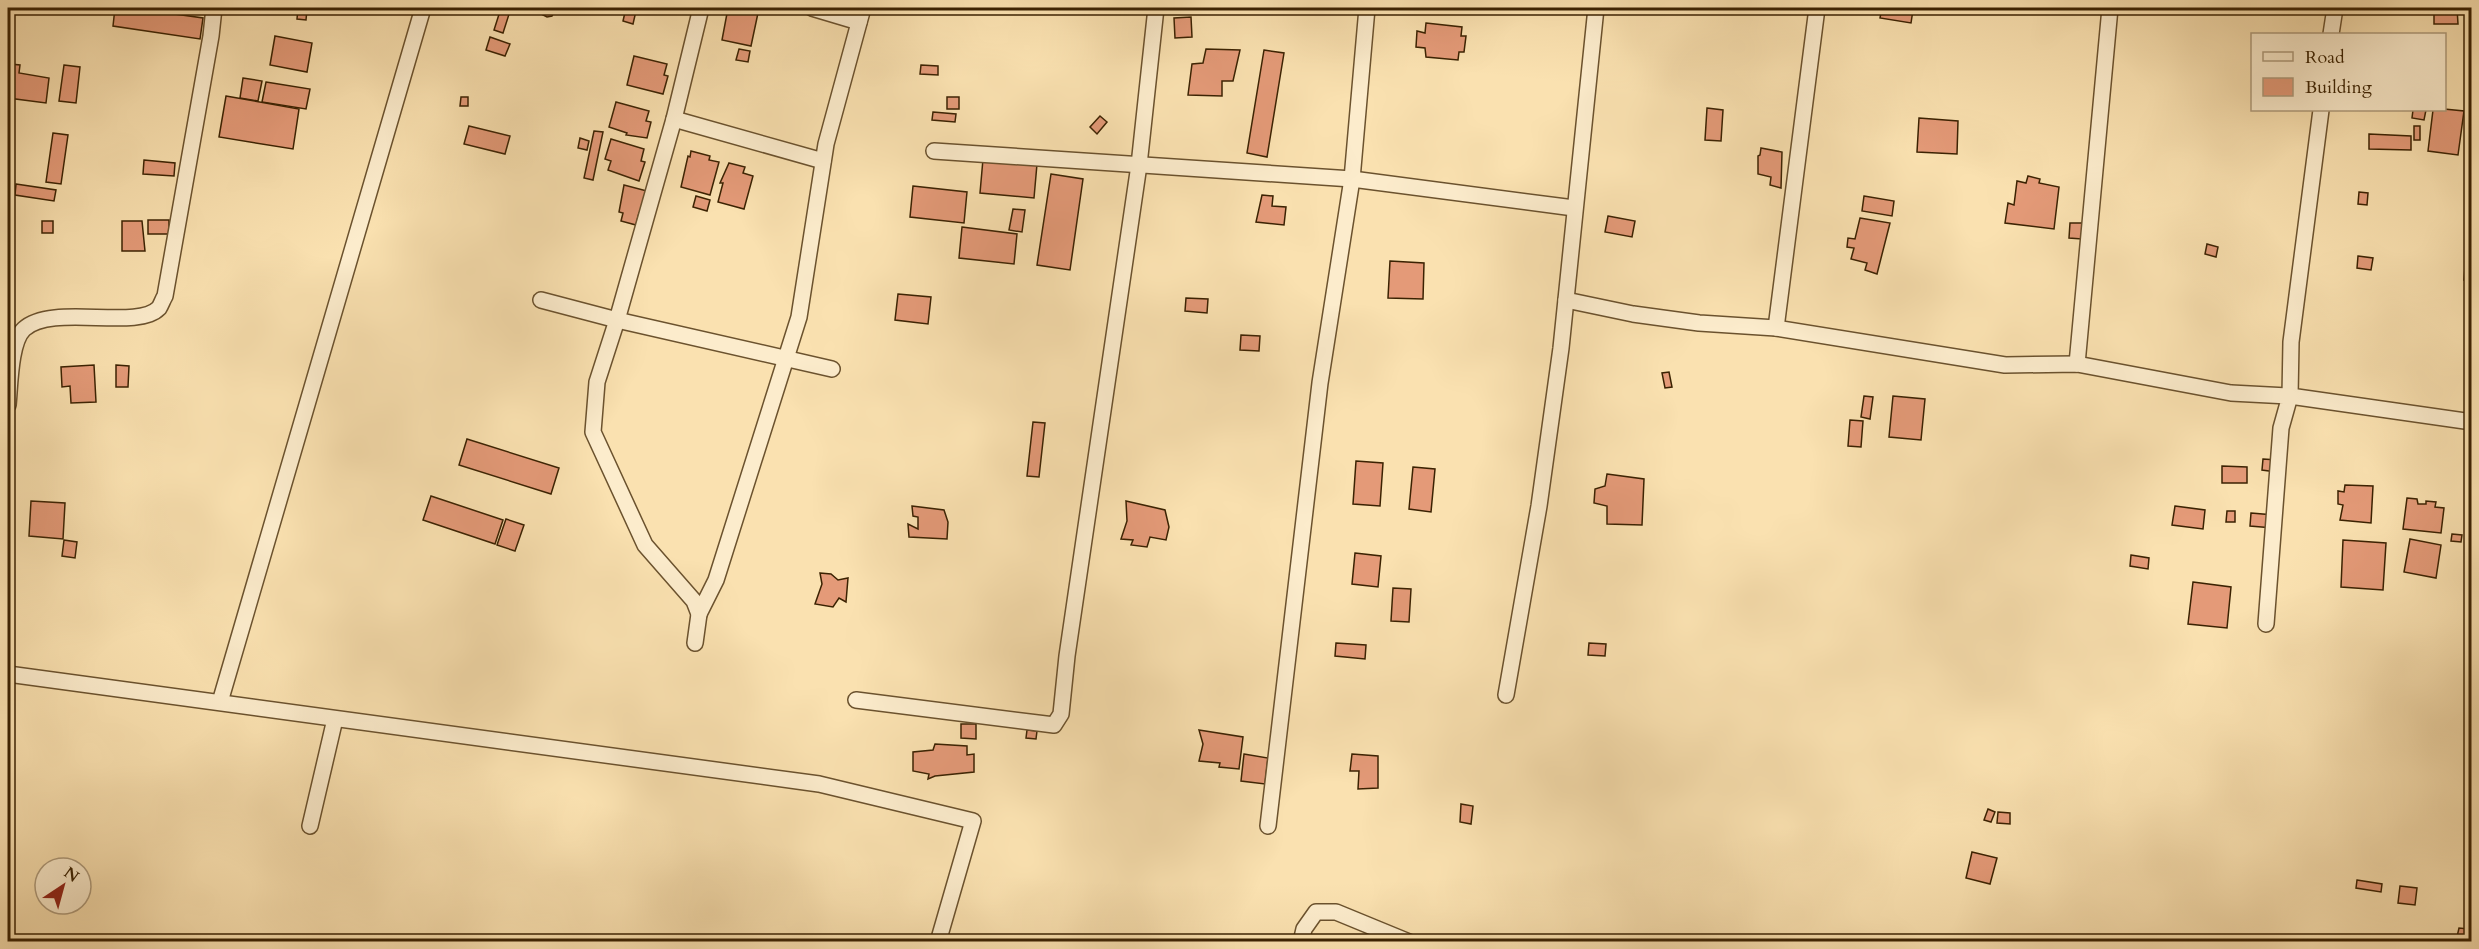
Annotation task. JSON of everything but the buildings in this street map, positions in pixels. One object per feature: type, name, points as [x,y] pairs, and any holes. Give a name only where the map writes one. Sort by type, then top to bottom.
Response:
[{"type":"street","points":[[8,405],[14,350],[23,330],[43,318],[143,316],[158,308],[162,302],[165,296],[214,8]]},
{"type":"street","points":[[220,702],[423,8]]},
{"type":"street","points":[[699,614],[694,601],[645,545],[593,432],[597,382],[674,119],[701,8]]},
{"type":"street","points":[[695,643],[699,614],[716,580],[784,358],[799,317],[826,144],[861,15],[812,8]]},
{"type":"street","points":[[856,700],[1054,725],[1061,714],[1067,656],[1138,165],[1156,8]]},
{"type":"street","points":[[1268,826],[1320,383],[1352,179],[1367,8]]},
{"type":"street","points":[[1506,695],[1539,506],[1566,300],[1596,8]]},
{"type":"street","points":[[1776,328],[1817,8]]},
{"type":"street","points":[[2077,363],[2110,8]]},
{"type":"street","points":[[2331,33],[2335,8]]},
{"type":"street","points":[[2266,624],[2281,428],[2290,396],[2291,342],[2321,111]]},
{"type":"street","points":[[674,119],[823,161]]},
{"type":"street","points":[[934,151],[1352,179],[1574,208]]},
{"type":"street","points":[[541,300],[617,320],[832,369]]},
{"type":"street","points":[[1566,300],[1633,314],[1700,323],[1776,328],[2005,365],[2077,363],[2231,393],[2290,396],[2472,422]]},
{"type":"street","points":[[8,674],[819,784],[973,821],[938,942]]},
{"type":"street","points":[[310,826],[335,719]]},
{"type":"street","points":[[1301,942],[1304,929],[1316,912],[1336,912],[1409,942]]}]
